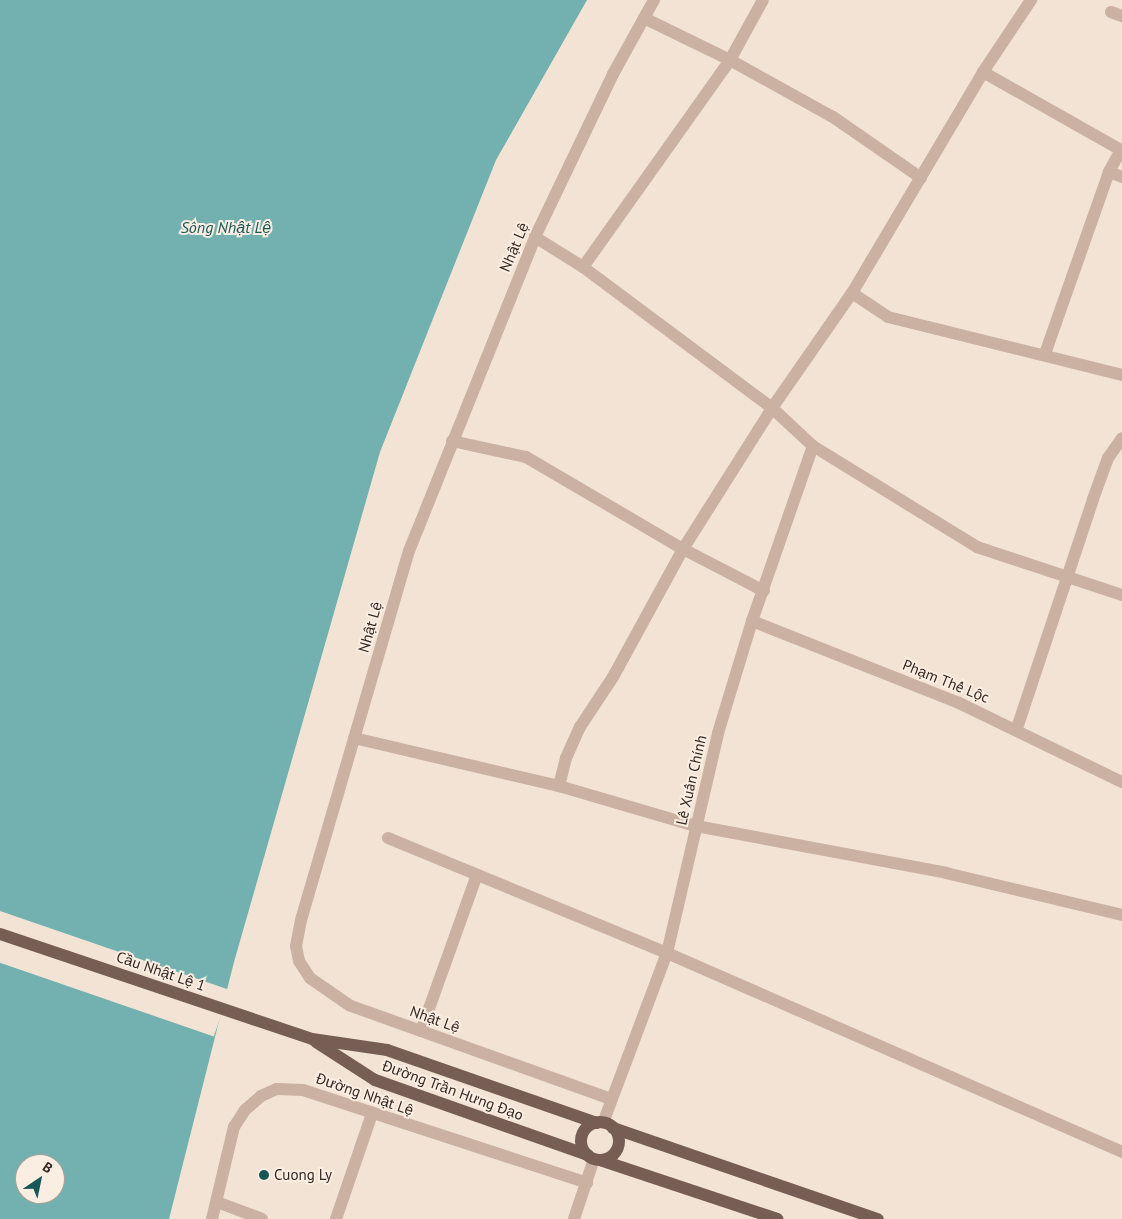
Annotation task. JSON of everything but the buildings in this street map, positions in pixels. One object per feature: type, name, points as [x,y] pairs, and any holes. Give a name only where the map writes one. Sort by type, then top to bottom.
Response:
[{"type":"main road","name":"Cầu Nhật Lệ 1","points":[[0,934],[312,1039]]},
{"type":"main road","name":"Đường Trần Hưng Đạo","points":[[312,1039],[387,1050],[878,1219]]},
{"type":"main road","name":"Đường Trần Hưng Đạo","points":[[312,1039],[374,1080],[594,1158],[777,1219]]},
{"type":"main road","points":[[605,1125],[619,1139],[616,1150],[594,1158],[582,1144],[583,1133],[605,1125]]},
{"type":"street","name":"Nhật Lệ","points":[[611,1100],[349,1005],[310,978],[299,961],[296,946],[301,920],[409,551],[535,237],[613,74],[654,0]]},
{"type":"street","points":[[584,267],[730,60],[763,0]]},
{"type":"street","points":[[558,786],[566,758],[580,727],[613,677],[683,549],[772,408],[852,292],[983,72],[1031,0]]},
{"type":"street","points":[[644,18],[730,60],[833,117],[921,178]]},
{"type":"street","points":[[983,72],[1122,149],[1109,172],[1045,354]]},
{"type":"street","points":[[1109,172],[1122,177]]},
{"type":"street","points":[[535,237],[584,267],[772,408],[813,446],[977,548],[1122,595]]},
{"type":"street","points":[[852,292],[888,317],[1045,354],[1122,376]]},
{"type":"street","points":[[1017,728],[1108,458],[1122,438]]},
{"type":"street","points":[[452,441],[526,456],[683,549],[764,591]]},
{"type":"street","name":"Lê Xuân Chính","points":[[605,1125],[611,1100],[667,952],[718,733],[752,621],[813,446]]},
{"type":"street","name":"Phạm Thế Lộc","points":[[752,621],[1017,728],[1122,782]]},
{"type":"street","points":[[354,738],[558,786],[696,826],[946,873],[1122,915]]},
{"type":"street","points":[[388,838],[667,952],[1122,1152]]},
{"type":"street","points":[[421,1031],[478,875]]},
{"type":"street","name":"Đường Nhật Lệ","points":[[212,1219],[234,1127],[245,1110],[261,1096],[277,1089],[303,1090],[587,1183]]},
{"type":"street","points":[[336,1219],[372,1114]]},
{"type":"street","points":[[574,1219],[594,1158]]},
{"type":"street","points":[[217,1202],[262,1219]]},
{"type":"water","name":"Sông Nhật Lệ","points":[[0,0],[587,0],[496,160],[380,452],[234,962],[169,1219],[0,1219]]},
{"type":"pier","points":[[0,911],[230,990],[214,1036],[0,963]]},
{"type":"place","name":"Cuong Ly","points":[[264,1175]]}]
